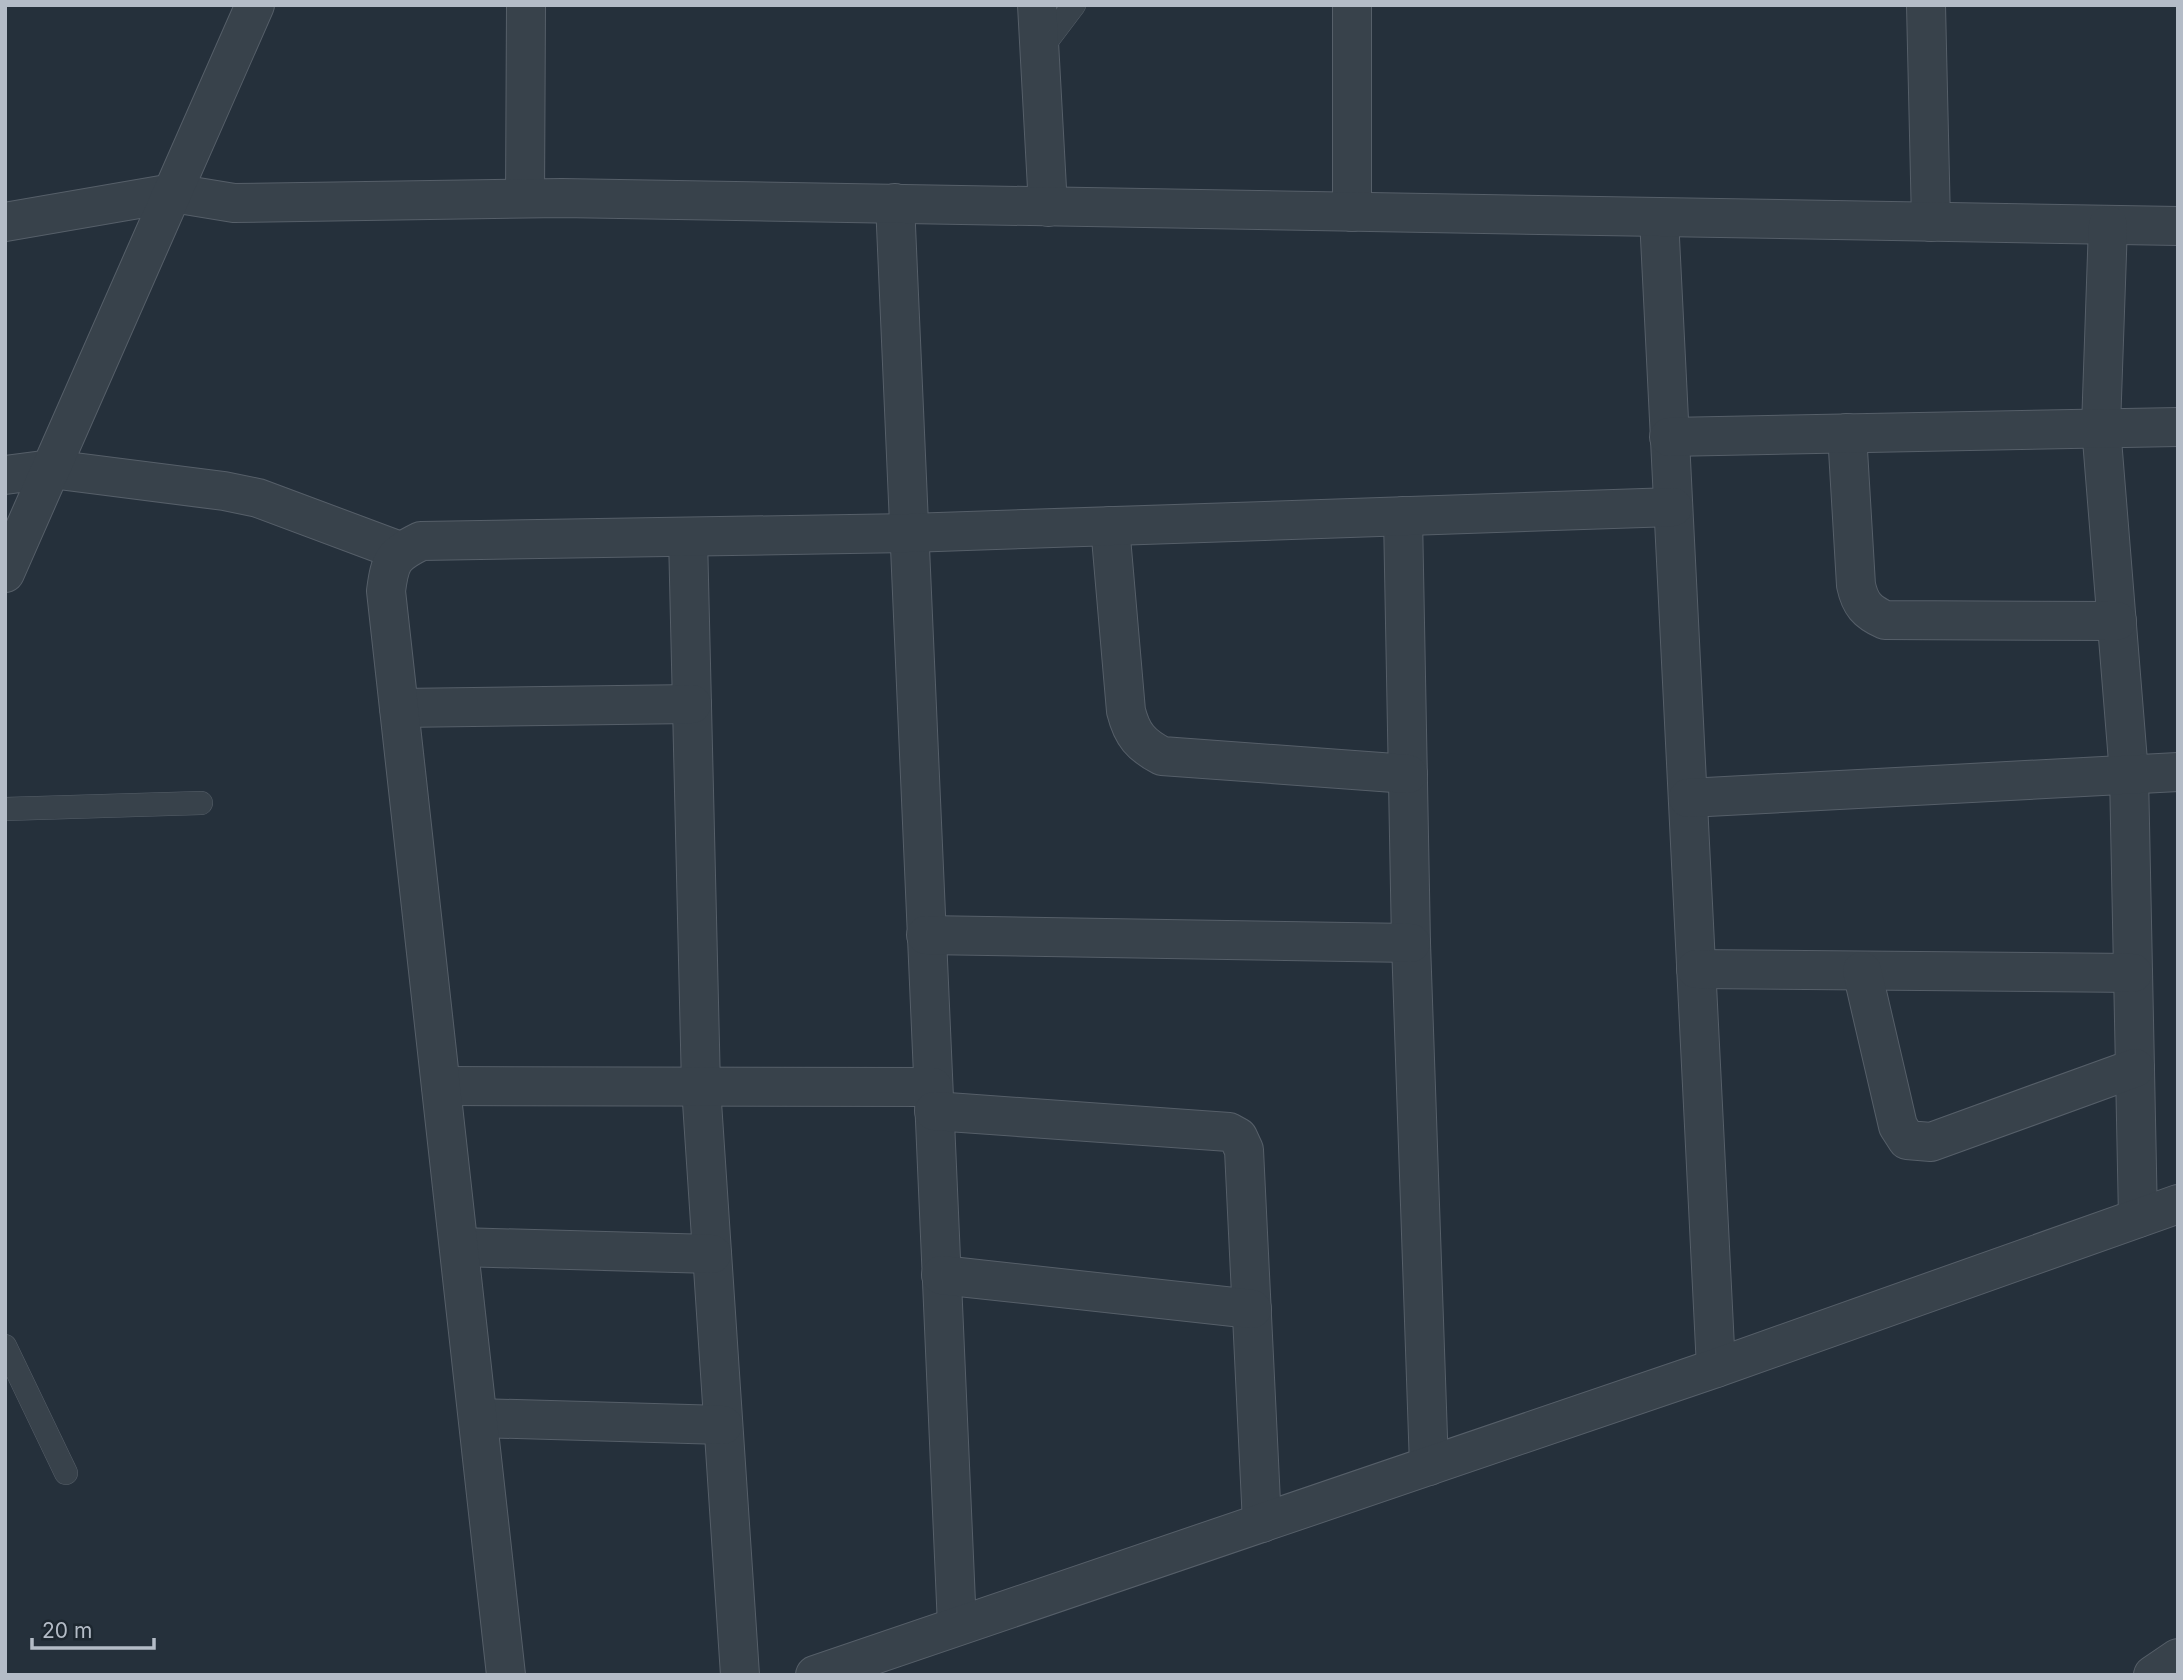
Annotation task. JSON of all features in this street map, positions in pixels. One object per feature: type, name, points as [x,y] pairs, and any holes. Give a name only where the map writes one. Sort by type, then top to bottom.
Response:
[{"type":"street","points":[[5,573],[255,5]]},
{"type":"street","points":[[525,198],[526,5]]},
{"type":"street","points":[[1037,5],[1048,207]]},
{"type":"street","points":[[1352,5],[1352,212]]},
{"type":"street","points":[[1926,5],[1931,222]]},
{"type":"street","points":[[5,222],[173,192],[234,203],[525,198],[2178,226]]},
{"type":"street","points":[[895,203],[957,1626]]},
{"type":"street","points":[[1659,218],[1716,1368]]},
{"type":"street","points":[[2108,225],[2101,427],[2129,774],[2138,1218]]},
{"type":"street","points":[[1669,437],[2178,427]]},
{"type":"street","points":[[1847,433],[1856,585],[1860,600],[1871,613],[1885,620],[2117,621]]},
{"type":"street","points":[[5,475],[51,469],[224,491],[258,498],[400,551]]},
{"type":"street","points":[[506,1675],[386,591],[389,566],[400,551],[421,541],[909,533],[1673,507]]},
{"type":"street","points":[[1403,516],[1411,943],[1429,1466]]},
{"type":"street","points":[[1110,526],[1126,711],[1130,729],[1143,746],[1163,756],[1408,774]]},
{"type":"street","points":[[688,537],[701,1087],[740,1675]]},
{"type":"street","points":[[399,708],[692,704]]},
{"type":"street","points":[[1688,798],[2178,772]]},
{"type":"street","points":[[926,935],[1411,943]]},
{"type":"street","points":[[1696,969],[2133,973]]},
{"type":"street","points":[[1862,971],[1898,1126],[1908,1140],[1931,1142],[2135,1068]]},
{"type":"street","points":[[441,1086],[701,1087],[933,1099],[1228,1132],[1238,1137],[1244,1150],[1262,1523]]},
{"type":"street","points":[[816,1675],[1716,1368],[2178,1204]]},
{"type":"street","points":[[459,1247],[712,1254]]},
{"type":"street","points":[[942,1275],[1252,1309]]},
{"type":"street","points":[[478,1418],[723,1425]]},
{"type":"street","points":[[2153,1675],[2178,1658]]},
{"type":"lane","points":[[1040,50],[1074,5]]},
{"type":"lane","points":[[5,808],[201,803]]},
{"type":"lane","points":[[5,1346],[66,1473]]}]
